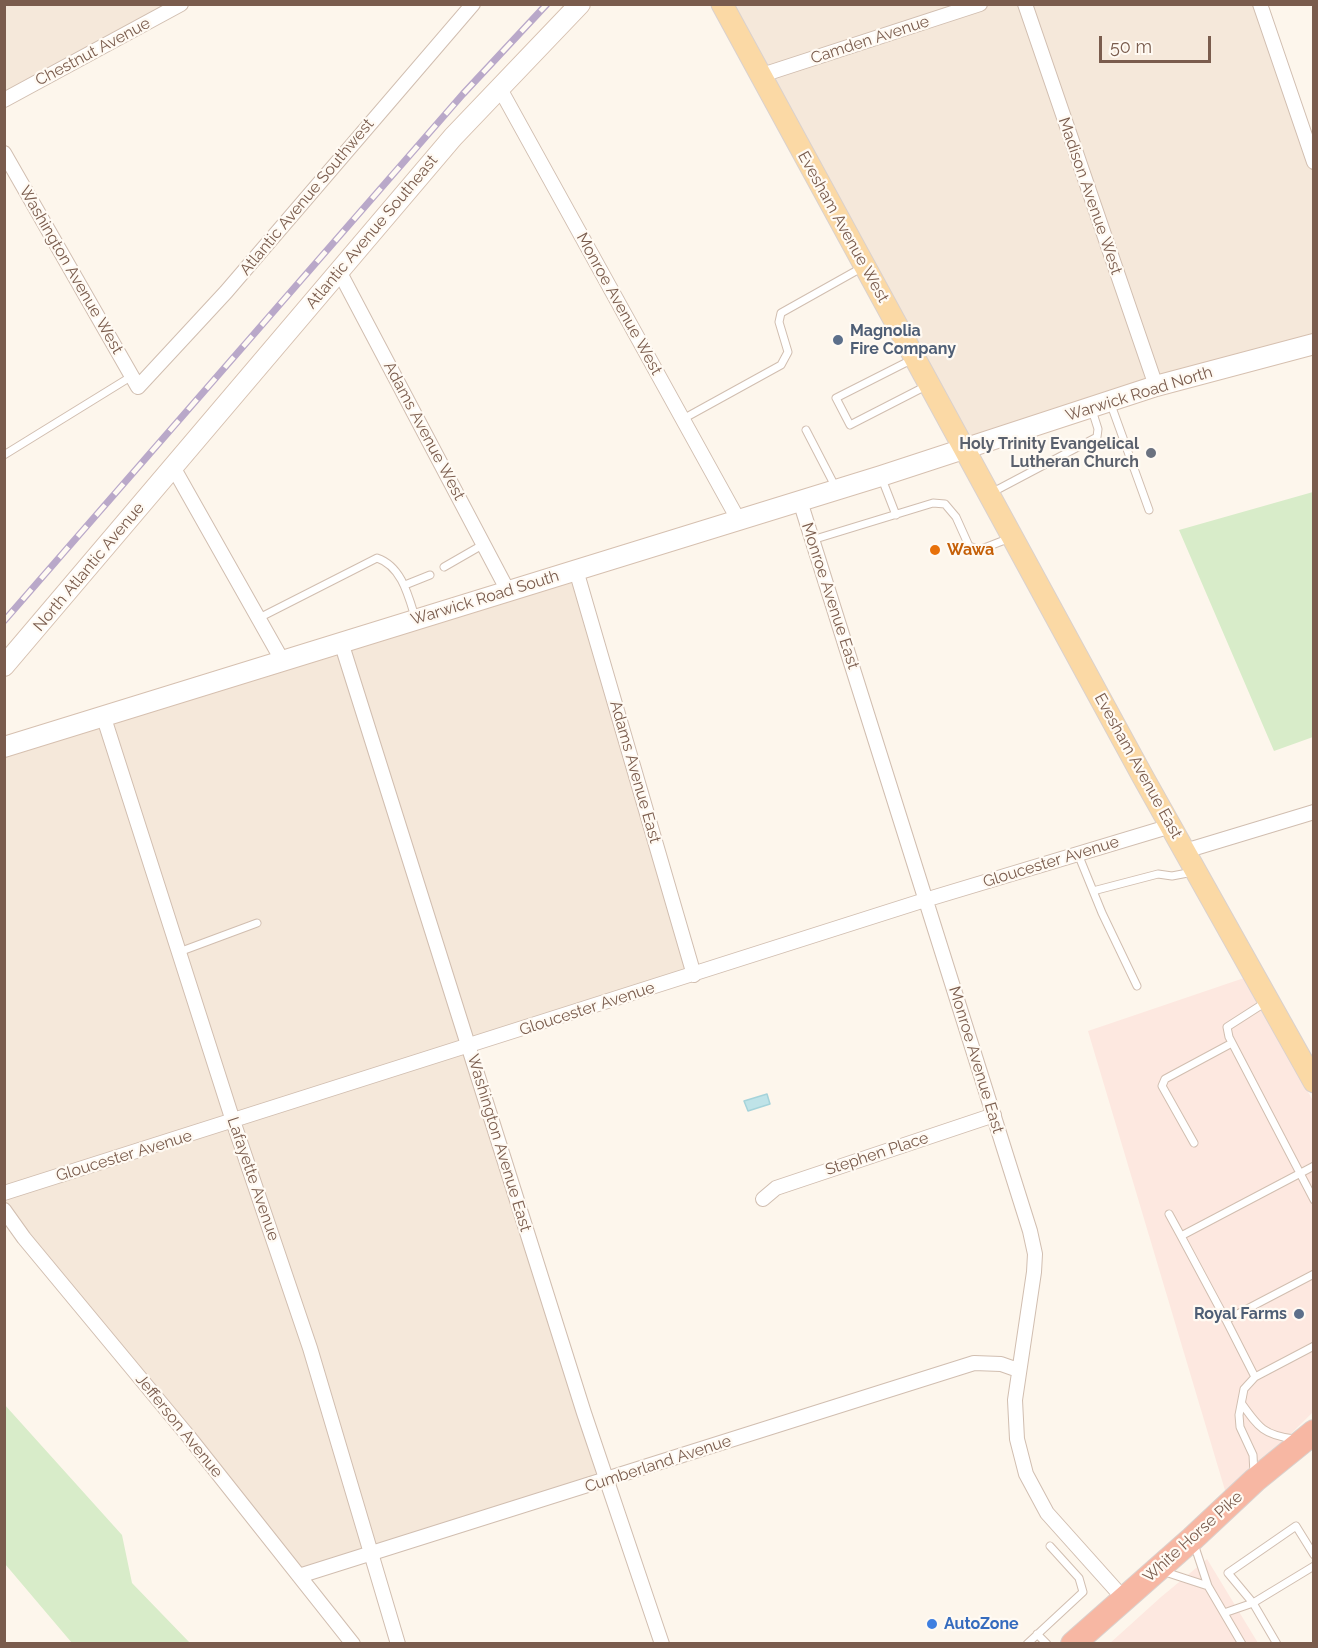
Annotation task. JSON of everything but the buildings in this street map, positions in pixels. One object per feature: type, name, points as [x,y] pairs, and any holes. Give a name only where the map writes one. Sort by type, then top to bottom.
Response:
[{"type":"highway","name":"White Horse Pike","points":[[1073,1644],[1255,1480],[1310,1437]]},
{"type":"main road","name":"Evesham Avenue West","points":[[722,4],[759,76],[966,448]]},
{"type":"main road","name":"Evesham Avenue East","points":[[966,448],[1196,872],[1314,1082]]},
{"type":"street","name":"Chestnut Avenue","points":[[4,100],[181,4]]},
{"type":"street","name":"Atlantic Avenue Southeast","points":[[173,467],[499,87],[580,4]]},
{"type":"street","name":"Camden Avenue","points":[[759,76],[980,4]]},
{"type":"street","name":"Madison Avenue West","points":[[1025,4],[1156,386]]},
{"type":"street","points":[[1260,4],[1314,162]]},
{"type":"street","name":"Atlantic Avenue Southwest","points":[[135,382],[226,292],[466,7]]},
{"type":"street","name":"Monroe Avenue West","points":[[499,87],[739,520]]},
{"type":"street","name":"Washington Avenue West","points":[[4,153],[135,382]]},
{"type":"street","name":"Adams Avenue West","points":[[339,271],[508,591]]},
{"type":"street","name":"Warwick Road North","points":[[966,448],[1156,386],[1314,344]]},
{"type":"street","name":"Warwick Road South","points":[[4,747],[837,490],[966,448]]},
{"type":"street","points":[[173,467],[282,660]]},
{"type":"street","name":"North Atlantic Avenue","points":[[4,666],[173,467]]},
{"type":"street","name":"Monroe Avenue East","points":[[800,501],[994,1115],[1035,1254],[1015,1400],[1017,1439],[1026,1474],[1047,1513],[1124,1599]]},
{"type":"street","name":"Adams Avenue East","points":[[576,570],[694,975]]},
{"type":"street","name":"Washington Avenue East","points":[[342,642],[584,1413],[662,1644]]},
{"type":"street","name":"Lafayette Avenue","points":[[104,715],[233,1121],[309,1348],[398,1644]]},
{"type":"street","points":[[1185,851],[1314,812]]},
{"type":"street","name":"Gloucester Avenue","points":[[4,1193],[926,900],[1171,826]]},
{"type":"street","name":"Stephen Place","points":[[763,1199],[776,1188],[994,1115]]},
{"type":"street","name":"Jefferson Avenue","points":[[4,1210],[24,1238],[189,1437],[353,1644]]},
{"type":"street","name":"Cumberland Avenue","points":[[299,1576],[974,1363],[1001,1364],[1018,1371]]},
{"type":"lane","points":[[683,419],[781,365],[788,352],[779,322],[781,313],[865,266]]},
{"type":"lane","points":[[915,358],[836,398],[850,425],[930,384]]},
{"type":"lane","points":[[4,455],[135,382]]},
{"type":"lane","points":[[1110,402],[1149,510]]},
{"type":"lane","points":[[990,494],[1097,437],[1098,429],[1091,408]]},
{"type":"lane","points":[[806,430],[837,490]]},
{"type":"lane","points":[[881,476],[896,515]]},
{"type":"lane","points":[[812,540],[933,503],[945,504],[956,517],[969,546],[979,550],[1013,537]]},
{"type":"lane","points":[[444,567],[484,544]]},
{"type":"lane","points":[[258,618],[377,558],[388,562],[405,585],[416,619]]},
{"type":"lane","points":[[405,585],[430,575]]},
{"type":"lane","points":[[1077,854],[1137,986]]},
{"type":"lane","points":[[1093,891],[1158,874],[1172,876],[1196,872]]},
{"type":"lane","points":[[179,952],[257,923]]},
{"type":"lane","points":[[1268,1001],[1227,1027],[1232,1043],[1314,1200]]},
{"type":"lane","points":[[1194,1143],[1162,1086],[1165,1079],[1232,1043]]},
{"type":"lane","points":[[1181,1236],[1313,1165]]},
{"type":"lane","points":[[1169,1214],[1255,1377]]},
{"type":"lane","points":[[1226,1320],[1314,1274]]},
{"type":"lane","points":[[1255,1480],[1253,1455],[1240,1427],[1239,1415],[1244,1389],[1255,1377],[1314,1346]]},
{"type":"lane","points":[[1242,1404],[1261,1430],[1274,1437],[1310,1437]]},
{"type":"lane","points":[[1277,1644],[1254,1603],[1228,1573],[1296,1526],[1314,1556]]},
{"type":"lane","points":[[1192,1539],[1201,1559],[1208,1586],[1242,1644]]},
{"type":"lane","points":[[1027,1644],[1083,1592],[1079,1578],[1050,1546]]},
{"type":"lane","points":[[1224,1613],[1254,1603],[1314,1566]]},
{"type":"lane","points":[[1157,1570],[1208,1586]]},
{"type":"lane","points":[[1037,1634],[1047,1644]]},
{"type":"shaded area","points":[[5,5],[184,5],[5,103]]},
{"type":"shaded area","points":[[721,5],[1260,5],[1313,162],[1313,346],[966,448]]},
{"type":"shaded area","points":[[576,570],[694,975],[469,1047],[608,1480],[299,1576],[5,1210],[4,747]]},
{"type":"shaded area","points":[[1247,977],[1313,1101],[1313,1412],[1227,1497],[1088,1031]]},
{"type":"shaded area","points":[[1207,1559],[1258,1643],[1109,1644],[1161,1597]]},
{"type":"green space","points":[[1313,492],[1313,737],[1274,751],[1179,530]]},
{"type":"green space","points":[[4,1404],[122,1535],[132,1583],[190,1643],[72,1643],[5,1564]]},
{"type":"water","points":[[767,1094],[770,1104],[748,1111],[744,1101]]},
{"type":"railway","points":[[4,621],[463,94],[547,4]]},
{"type":"place","name":"Magnolia Fire Company","points":[[838,340]]},
{"type":"place","name":"Holy Trinity Evangelical Lutheran Church","points":[[1151,453]]},
{"type":"place","name":"Wawa","points":[[935,550]]},
{"type":"place","name":"Royal Farms","points":[[1299,1314]]},
{"type":"place","name":"AutoZone","points":[[932,1624]]}]
